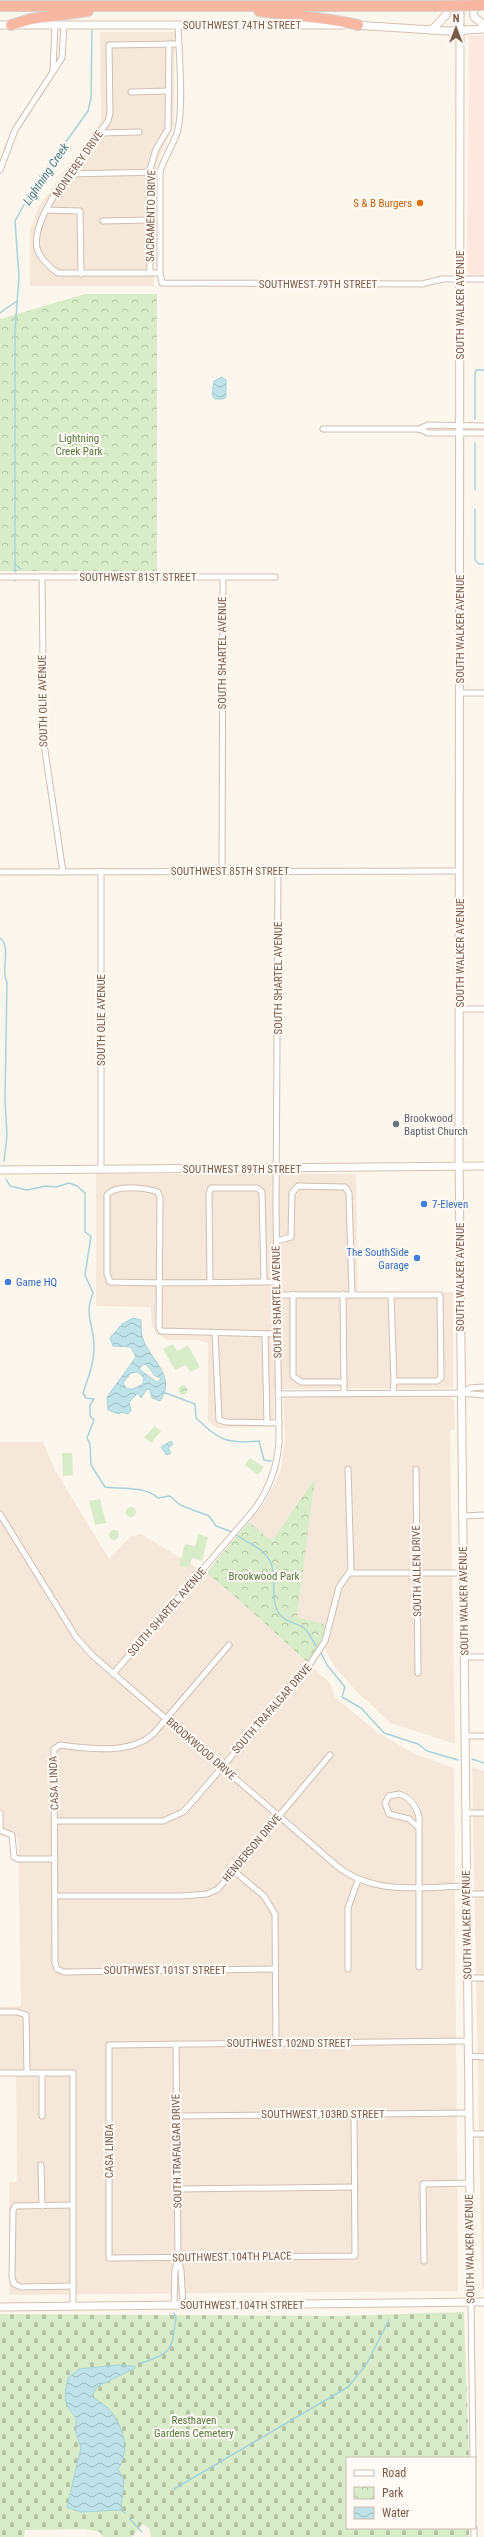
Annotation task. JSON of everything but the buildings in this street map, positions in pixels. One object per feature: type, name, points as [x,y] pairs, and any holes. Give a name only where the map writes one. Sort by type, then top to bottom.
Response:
[{"type":"highway","points":[[0,6],[483,5]]},
{"type":"highway","points":[[11,25],[31,19],[69,15],[107,6]]},
{"type":"highway","points":[[230,6],[296,17],[339,20],[358,25]]},
{"type":"main road","points":[[432,30],[446,15],[447,0]]},
{"type":"main road","name":"SOUTH WALKER AVENUE","points":[[460,0],[461,1393],[471,2302]]},
{"type":"main road","points":[[473,0],[474,17],[484,25]]},
{"type":"main road","name":"SOUTHWEST 74TH STREET","points":[[0,25],[358,25],[460,31],[484,28]]},
{"type":"main road","name":"SOUTHWEST 89TH STREET","points":[[0,1170],[484,1166]]},
{"type":"main road","name":"SOUTHWEST 104TH STREET","points":[[0,2307],[484,2302]]},
{"type":"street","points":[[53,71],[55,25]]},
{"type":"street","points":[[0,170],[15,130],[64,52],[64,25]]},
{"type":"street","points":[[46,210],[80,211],[81,274],[160,273],[160,172],[178,124],[178,25]]},
{"type":"street","points":[[169,44],[178,44]]},
{"type":"street","name":"MONTEREY DRIVE","points":[[81,274],[58,273],[38,253],[36,246],[38,229],[46,210],[68,174],[99,133],[110,113],[109,45],[169,44]]},
{"type":"street","name":"SACRAMENTO DRIVE","points":[[150,273],[149,173],[156,149],[168,129],[169,44]]},
{"type":"street","points":[[131,92],[169,91]]},
{"type":"street","points":[[99,133],[139,132]]},
{"type":"street","points":[[68,174],[160,172]]},
{"type":"street","points":[[103,221],[150,220]]},
{"type":"street","name":"SOUTHWEST 79TH STREET","points":[[160,273],[162,283],[171,284],[422,284],[442,280],[484,279]]},
{"type":"street","points":[[323,429],[419,429],[428,433],[484,426]]},
{"type":"street","points":[[460,429],[484,433]]},
{"type":"street","name":"SOUTHWEST 81ST STREET","points":[[0,577],[275,577]]},
{"type":"street","name":"SOUTH OLIE AVENUE","points":[[42,577],[43,738],[63,872]]},
{"type":"street","name":"SOUTH SHARTEL AVENUE","points":[[222,872],[223,578]]},
{"type":"street","points":[[460,693],[484,693]]},
{"type":"street","name":"SOUTH OLIE AVENUE","points":[[101,871],[101,1169]]},
{"type":"street","name":"SOUTH SHARTEL AVENUE","points":[[113,1674],[262,1500],[272,1480],[278,1456],[278,871]]},
{"type":"street","name":"SOUTHWEST 85TH STREET","points":[[0,872],[460,871]]},
{"type":"street","points":[[460,1009],[484,1009]]},
{"type":"street","points":[[277,1241],[291,1237],[292,1193],[298,1186],[345,1187],[349,1194],[352,1294]]},
{"type":"street","points":[[210,1282],[209,1193],[211,1188],[257,1188],[262,1192],[264,1282]]},
{"type":"street","points":[[277,1282],[159,1282],[109,1280],[107,1274],[107,1195],[110,1191],[117,1189],[147,1189],[158,1192],[159,1282],[158,1327],[161,1331],[278,1334]]},
{"type":"street","points":[[277,1294],[440,1295],[443,1356],[442,1376],[436,1381],[394,1381]]},
{"type":"street","points":[[293,1294],[293,1376],[301,1382],[344,1382]]},
{"type":"street","points":[[343,1294],[344,1394]]},
{"type":"street","points":[[391,1294],[394,1381],[393,1393]]},
{"type":"street","points":[[215,1333],[219,1420],[226,1422],[279,1423]]},
{"type":"street","points":[[265,1334],[267,1423]]},
{"type":"street","points":[[461,1393],[470,1388],[484,1387]]},
{"type":"street","points":[[278,1394],[461,1393],[484,1395]]},
{"type":"street","points":[[348,1469],[350,1573],[463,1573]]},
{"type":"street","name":"SOUTH ALLEN DRIVE","points":[[416,1469],[418,1673]]},
{"type":"street","name":"BROOKWOOD DRIVE","points":[[0,1514],[76,1637],[92,1656],[337,1866],[358,1880],[379,1886],[466,1886]]},
{"type":"street","points":[[463,1516],[484,1515]]},
{"type":"street","name":"SOUTH TRAFALGAR DRIVE","points":[[55,1822],[168,1819],[188,1807],[317,1656],[325,1642],[339,1587],[350,1573]]},
{"type":"street","name":"CASA LINDA","points":[[56,1967],[55,1822],[52,1754],[56,1747],[60,1745],[78,1748],[134,1746],[150,1738],[229,1645]]},
{"type":"street","points":[[464,1657],[484,1657]]},
{"type":"street","points":[[465,1736],[484,1736]]},
{"type":"street","name":"HENDERSON DRIVE","points":[[55,1896],[182,1896],[207,1894],[218,1889],[330,1755]]},
{"type":"street","points":[[418,1827],[409,1819],[389,1814],[385,1806],[387,1798],[396,1794],[408,1799],[417,1812],[418,1827],[419,1886],[419,1968]]},
{"type":"street","points":[[0,1813],[0,1827]]},
{"type":"street","points":[[466,1813],[484,1813]]},
{"type":"street","points":[[0,1830],[12,1835],[14,1856],[18,1859],[55,1859]]},
{"type":"street","points":[[234,1871],[264,1896],[275,1914],[276,2043]]},
{"type":"street","points":[[348,1969],[348,1908],[358,1880]]},
{"type":"street","points":[[466,1894],[484,1894]]},
{"type":"street","name":"SOUTHWEST 101ST STREET","points":[[56,1967],[64,1972],[275,1969]]},
{"type":"street","points":[[468,1978],[484,1978]]},
{"type":"street","points":[[0,2012],[24,2012],[26,2015],[27,2073]]},
{"type":"street","name":"SOUTHWEST 102ND STREET","points":[[110,2045],[468,2041]]},
{"type":"street","name":"SOUTH TRAFALGAR DRIVE","points":[[176,2044],[178,2258],[181,2270],[183,2305]]},
{"type":"street","name":"CASA LINDA","points":[[109,2258],[110,2045]]},
{"type":"street","points":[[468,2056],[484,2057]]},
{"type":"street","points":[[0,2073],[73,2073],[73,2306]]},
{"type":"street","points":[[42,2073],[42,2116]]},
{"type":"street","name":"SOUTHWEST 103RD STREET","points":[[176,2116],[469,2113]]},
{"type":"street","points":[[178,2189],[355,2187],[354,2114]]},
{"type":"street","points":[[469,2134],[484,2134]]},
{"type":"street","points":[[41,2165],[42,2206]]},
{"type":"street","points":[[424,2261],[423,2184],[470,2183]]},
{"type":"street","name":"SOUTHWEST 104TH PLACE","points":[[109,2258],[355,2256],[355,2187]]},
{"type":"street","points":[[72,2205],[15,2206],[13,2210],[14,2284],[21,2287],[73,2286]]},
{"type":"street","name":"SOUTH TRAFALGAR DRIVE","points":[[174,2305],[175,2270],[178,2258]]},
{"type":"street","name":"SOUTH WALKER AVENUE","points":[[471,2302],[474,2457]]},
{"type":"shaded area","points":[[100,32],[175,32],[174,125],[158,160],[154,177],[154,286],[30,286],[30,230],[39,206],[101,121]]},
{"type":"shaded area","points":[[484,35],[484,275],[471,274],[467,272],[469,36]]},
{"type":"shaded area","points":[[96,1174],[356,1174],[358,1292],[453,1292],[453,1388],[274,1389],[274,1427],[216,1428],[208,1421],[208,1343],[198,1340],[168,1340],[157,1334],[152,1326],[151,1307],[96,1306]]},
{"type":"shaded area","points":[[286,1396],[449,1397],[454,1400],[455,1430],[450,1430],[455,1744],[391,1723],[357,1692],[334,1666],[322,1643],[297,1617],[314,1479],[272,1541],[249,1522],[263,1505],[280,1473],[285,1441],[283,1403]]},
{"type":"shaded area","points":[[0,1442],[43,1442],[55,1470],[109,1559],[130,1537],[141,1534],[206,1573],[229,1591],[330,1683],[335,1697],[377,1732],[415,1754],[454,1768],[458,2291],[9,2295],[9,2182],[17,2182],[16,2076],[0,2076],[0,2007],[21,2006],[18,1837],[0,1836]]},
{"type":"shaded area","points":[[472,1767],[484,1771],[484,2290],[482,2290]]},
{"type":"green space","name":"Lightning Creek Park","points":[[85,294],[157,294],[157,571],[0,571],[0,319]]},
{"type":"green space","points":[[173,1344],[177,1351],[188,1345],[200,1367],[190,1372],[186,1365],[175,1370],[163,1349]]},
{"type":"green space","points":[[183,1385],[188,1390],[183,1395],[178,1390]]},
{"type":"green space","points":[[155,1426],[161,1431],[151,1443],[144,1437]]},
{"type":"green space","points":[[62,1453],[72,1453],[73,1475],[63,1476]]},
{"type":"green space","points":[[250,1458],[264,1467],[258,1475],[245,1465]]},
{"type":"green space","name":"Brookwood Park","points":[[315,1478],[297,1617],[327,1625],[322,1643],[308,1663],[229,1591],[206,1573],[249,1522],[272,1541]]},
{"type":"green space","points":[[100,1499],[106,1523],[95,1525],[89,1501]]},
{"type":"green space","points":[[129,1507],[133,1507],[135,1508],[135,1516],[129,1517],[126,1514],[126,1510]]},
{"type":"green space","points":[[112,1530],[116,1530],[119,1535],[116,1540],[112,1540],[109,1537],[109,1533]]},
{"type":"green space","points":[[198,1534],[208,1537],[202,1561],[192,1558],[189,1568],[179,1566],[185,1544],[195,1546]]},
{"type":"green space","name":"Resthaven Gardens Cemetery","points":[[464,2312],[469,2457],[346,2457],[346,2529],[469,2529],[469,2537],[151,2537],[149,2528],[142,2524],[132,2537],[103,2537],[100,2532],[84,2529],[25,2530],[24,2537],[0,2537],[0,2314],[338,2316]]},
{"type":"water","points":[[222,377],[226,380],[226,397],[223,399],[215,399],[212,395],[214,381]]},
{"type":"water","points":[[133,1318],[141,1320],[142,1336],[145,1344],[160,1367],[166,1383],[165,1392],[160,1401],[152,1398],[150,1390],[147,1389],[141,1398],[138,1393],[129,1402],[131,1411],[128,1414],[121,1412],[119,1414],[108,1410],[107,1397],[136,1357],[131,1347],[113,1346],[110,1338],[122,1324]],"holes":[[[143,1364],[147,1365],[155,1376],[161,1378],[158,1383],[139,1369]],[[138,1372],[144,1378],[143,1384],[133,1389],[127,1389],[123,1383],[131,1373]]]},
{"type":"water","points":[[171,1441],[173,1444],[168,1448],[171,1453],[167,1455],[161,1447]]},
{"type":"water","points":[[118,2365],[135,2366],[135,2368],[97,2387],[92,2396],[109,2409],[118,2423],[124,2438],[124,2454],[118,2469],[124,2480],[121,2510],[81,2512],[67,2507],[81,2448],[76,2433],[76,2418],[67,2404],[65,2395],[68,2378],[79,2369]]},
{"type":"waterway","name":"Lightning Creek","points":[[15,572],[15,330],[19,277],[15,221],[35,185],[88,111],[91,98],[92,30]]},
{"type":"waterway","name":"Lightning Creek","points":[[0,313],[17,301]]},
{"type":"waterway","points":[[475,419],[475,374],[476,370],[484,370]]},
{"type":"waterway","points":[[475,443],[475,490]]},
{"type":"waterway","points":[[475,509],[475,560],[479,564],[484,564]]},
{"type":"waterway","points":[[15,564],[21,569]]},
{"type":"waterway","name":"Lightning Creek","points":[[0,938],[3,942],[6,953],[5,977],[7,982],[5,1099],[7,1136],[4,1161]]},
{"type":"waterway","name":"Lightning Creek","points":[[6,1179],[10,1186],[27,1190],[46,1186],[56,1187],[69,1183],[77,1186],[85,1193],[85,1232],[91,1236],[85,1275],[93,1293],[90,1301],[89,1313],[94,1350],[91,1369],[83,1393],[86,1398],[94,1399],[90,1405],[90,1416],[94,1420],[87,1438],[90,1444],[91,1465],[105,1487],[140,1490],[153,1494],[158,1498],[170,1496],[180,1505],[209,1516],[216,1526],[232,1532]]},
{"type":"waterway","points":[[163,1392],[195,1404],[196,1418],[218,1436],[238,1442],[259,1441],[264,1460],[271,1461]]},
{"type":"waterway","name":"Lightning Creek","points":[[235,1534],[261,1550],[269,1559],[272,1566],[275,1605],[278,1612],[286,1620],[304,1628],[318,1648]]},
{"type":"waterway","name":"Lightning Creek","points":[[320,1651],[327,1665],[345,1687],[342,1697],[361,1708],[384,1733],[418,1744],[427,1751],[458,1760]]},
{"type":"waterway","name":"Lightning Creek","points":[[472,1759],[484,1763]]},
{"type":"waterway","points":[[142,2363],[160,2356],[169,2348],[173,2337],[176,2318],[174,2313]]},
{"type":"waterway","points":[[174,2489],[348,2387],[366,2365],[389,2320]]},
{"type":"waterway","points":[[121,2510],[125,2513]]},
{"type":"waterway","points":[[130,2519],[142,2532]]},
{"type":"place","name":"S & B Burgers","points":[[420,203]]},
{"type":"place","name":"Brookwood Baptist Church","points":[[396,1124]]},
{"type":"place","name":"7-Eleven","points":[[424,1204]]},
{"type":"place","name":"The SouthSide Garage","points":[[417,1258]]},
{"type":"place","name":"Game HQ","points":[[8,1282]]}]
